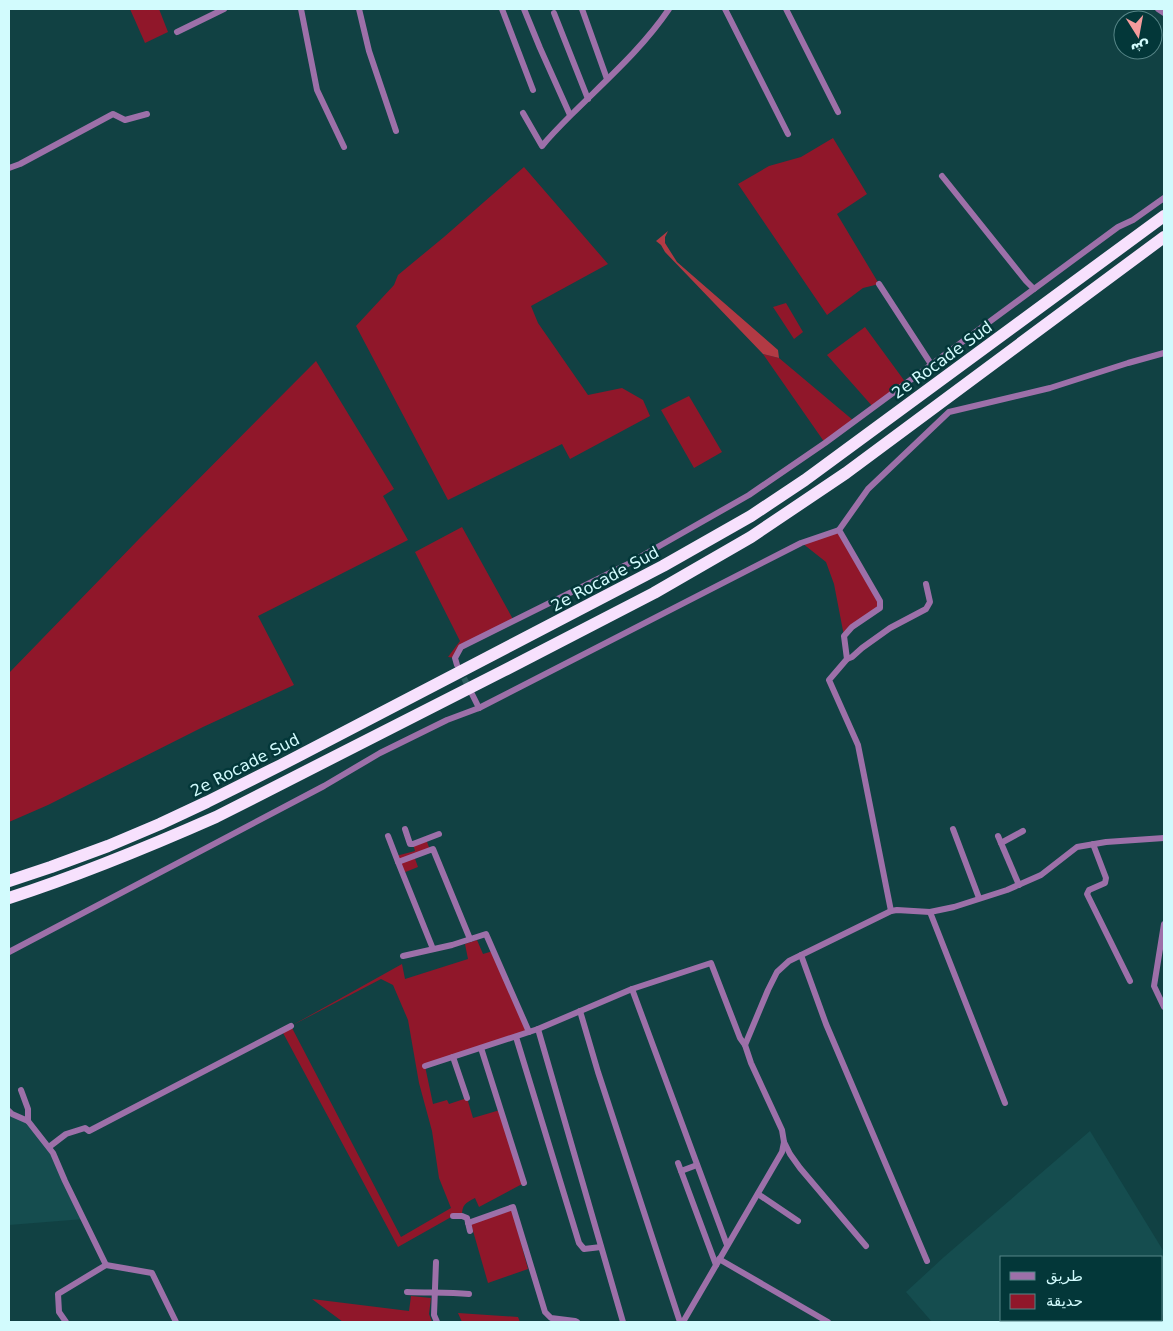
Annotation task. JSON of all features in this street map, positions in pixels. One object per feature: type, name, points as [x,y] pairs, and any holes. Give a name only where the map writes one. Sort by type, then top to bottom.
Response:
[{"type":"highway","name":"2e Rocade Sud","points":[[9,881],[108,846],[207,802],[600,600],[720,535],[805,480],[1164,216]]},
{"type":"highway","name":"2e Rocade Sud","points":[[9,898],[96,867],[224,813],[503,671],[686,575],[751,536],[846,472],[1164,236]]},
{"type":"street","points":[[176,32],[224,9]]},
{"type":"street","points":[[301,9],[317,90],[344,148]]},
{"type":"street","points":[[359,9],[369,51],[396,131]]},
{"type":"street","points":[[502,9],[533,90]]},
{"type":"street","points":[[524,9],[570,115]]},
{"type":"street","points":[[582,9],[607,79]]},
{"type":"street","points":[[523,113],[542,146],[570,115],[633,54],[661,21],[668,9]]},
{"type":"street","points":[[725,9],[788,134]]},
{"type":"street","points":[[786,9],[838,112]]},
{"type":"street","points":[[1158,9],[1164,13]]},
{"type":"street","points":[[554,13],[588,99]]},
{"type":"street","points":[[9,168],[20,164],[113,114],[125,120],[146,114]]},
{"type":"street","points":[[942,176],[1034,289]]},
{"type":"street","points":[[457,665],[457,653],[461,648],[626,565],[749,495],[832,437],[1118,227],[1133,220],[1164,198]]},
{"type":"street","points":[[879,284],[931,364]]},
{"type":"street","points":[[9,952],[324,786],[380,753],[447,720],[479,708],[802,543],[839,530],[868,489],[949,412],[1050,388],[1164,352]]},
{"type":"street","points":[[839,530],[880,601],[880,608],[852,627],[844,636],[847,659]]},
{"type":"street","points":[[891,911],[858,745],[829,680],[847,659],[862,648],[890,628],[926,609],[930,602],[926,584]]},
{"type":"street","points":[[472,694],[479,708]]},
{"type":"street","points":[[405,829],[410,844],[439,834]]},
{"type":"street","points":[[953,829],[979,898]]},
{"type":"street","points":[[1019,885],[999,840],[1023,831]]},
{"type":"street","points":[[388,836],[433,949]]},
{"type":"street","points":[[745,1045],[777,972],[789,960],[891,911],[930,912],[1007,890],[1041,875],[1077,847],[1106,842],[1164,838]]},
{"type":"street","points":[[426,839],[430,850]]},
{"type":"street","points":[[1093,844],[1106,878],[1105,883],[1089,890],[1087,894],[1130,981]]},
{"type":"street","points":[[398,862],[433,849],[470,939]]},
{"type":"street","points":[[930,912],[1005,1103]]},
{"type":"street","points":[[1164,924],[1154,986],[1164,1007]]},
{"type":"street","points":[[403,956],[486,934],[529,1032]]},
{"type":"street","points":[[801,955],[826,1024],[926,1261]]},
{"type":"street","points":[[425,1066],[538,1030],[632,989],[711,963],[740,1038],[745,1045],[751,1063],[782,1130],[784,1142],[790,1154],[866,1246]]},
{"type":"street","points":[[632,989],[727,1245]]},
{"type":"street","points":[[580,1011],[598,1072],[681,1322]]},
{"type":"street","points":[[49,1147],[66,1134],[85,1128],[89,1131],[291,1026]]},
{"type":"street","points":[[538,1030],[623,1322]]},
{"type":"street","points":[[516,1037],[579,1243],[584,1249],[602,1247]]},
{"type":"street","points":[[481,1048],[524,1183]]},
{"type":"street","points":[[453,1057],[467,1098]]},
{"type":"street","points":[[22,1090],[28,1109],[28,1121]]},
{"type":"street","points":[[9,1111],[28,1121],[53,1153],[106,1265]]},
{"type":"street","points":[[681,1322],[758,1194],[782,1152],[784,1142]]},
{"type":"street","points":[[678,1162],[718,1262],[828,1322]]},
{"type":"street","points":[[681,1171],[697,1165]]},
{"type":"street","points":[[758,1194],[798,1221]]},
{"type":"street","points":[[468,1223],[513,1207],[545,1312],[551,1318],[577,1322]]},
{"type":"street","points":[[453,1216],[467,1218],[470,1231]]},
{"type":"street","points":[[436,1262],[434,1315],[437,1322]]},
{"type":"street","points":[[66,1322],[59,1312],[58,1294],[106,1265],[152,1273],[176,1322]]},
{"type":"street","points":[[407,1292],[469,1294]]},
{"type":"shaded area","points":[[668,231],[665,243],[677,262],[778,350],[779,358],[763,354],[665,252],[656,241]]},
{"type":"shaded area","points":[[9,1111],[28,1121],[44,1140],[84,1219],[9,1225]]},
{"type":"shaded area","points":[[1090,1131],[1164,1252],[1164,1313],[1163,1314],[1163,1256],[1000,1256],[1000,1321],[1158,1321],[932,1322],[906,1292]]},
{"type":"green space","points":[[130,9],[159,9],[168,32],[145,43]]},
{"type":"green space","points":[[833,138],[867,194],[837,214],[879,284],[863,288],[827,315],[738,184],[769,166],[801,157]]},
{"type":"green space","points":[[524,167],[608,264],[531,306],[538,323],[588,395],[622,388],[643,400],[650,416],[570,459],[562,444],[448,500],[356,326],[394,285],[398,275]]},
{"type":"green space","points":[[786,303],[803,332],[794,339],[773,307]]},
{"type":"green space","points":[[865,327],[906,383],[873,407],[827,355]]},
{"type":"green space","points":[[763,354],[779,358],[854,421],[825,443]]},
{"type":"green space","points":[[316,361],[394,489],[383,496],[408,540],[258,616],[294,685],[203,727],[48,805],[9,822],[9,673]]},
{"type":"green space","points":[[689,396],[722,452],[694,468],[661,410]]},
{"type":"green space","points":[[462,527],[514,621],[461,647],[455,658],[448,657],[460,641],[415,552]]},
{"type":"green space","points":[[839,530],[880,601],[880,608],[844,636],[834,584],[826,562],[802,543]]},
{"type":"green space","points":[[426,839],[430,850],[414,856],[418,867],[403,873],[396,856],[415,851],[413,844]]},
{"type":"green space","points":[[477,940],[483,954],[493,951],[529,1032],[425,1066],[433,1104],[447,1100],[449,1104],[467,1098],[473,1118],[500,1110],[524,1183],[479,1207],[475,1198],[469,1201],[463,1209],[462,1216],[453,1216],[398,1247],[282,1031],[402,964],[405,979],[468,959],[465,944]],"holes":[[[381,979],[393,985],[408,1020],[419,1083],[432,1131],[439,1178],[451,1208],[401,1237],[291,1026]]]},
{"type":"green space","points":[[512,1210],[528,1269],[488,1283],[471,1224]]},
{"type":"green space","points":[[411,1296],[431,1298],[429,1314],[432,1322],[343,1322],[312,1299],[409,1311]]},
{"type":"green space","points":[[458,1313],[518,1317],[520,1322],[462,1322]]},
{"type":"tunnel","points":[[460,670],[470,690]]}]
